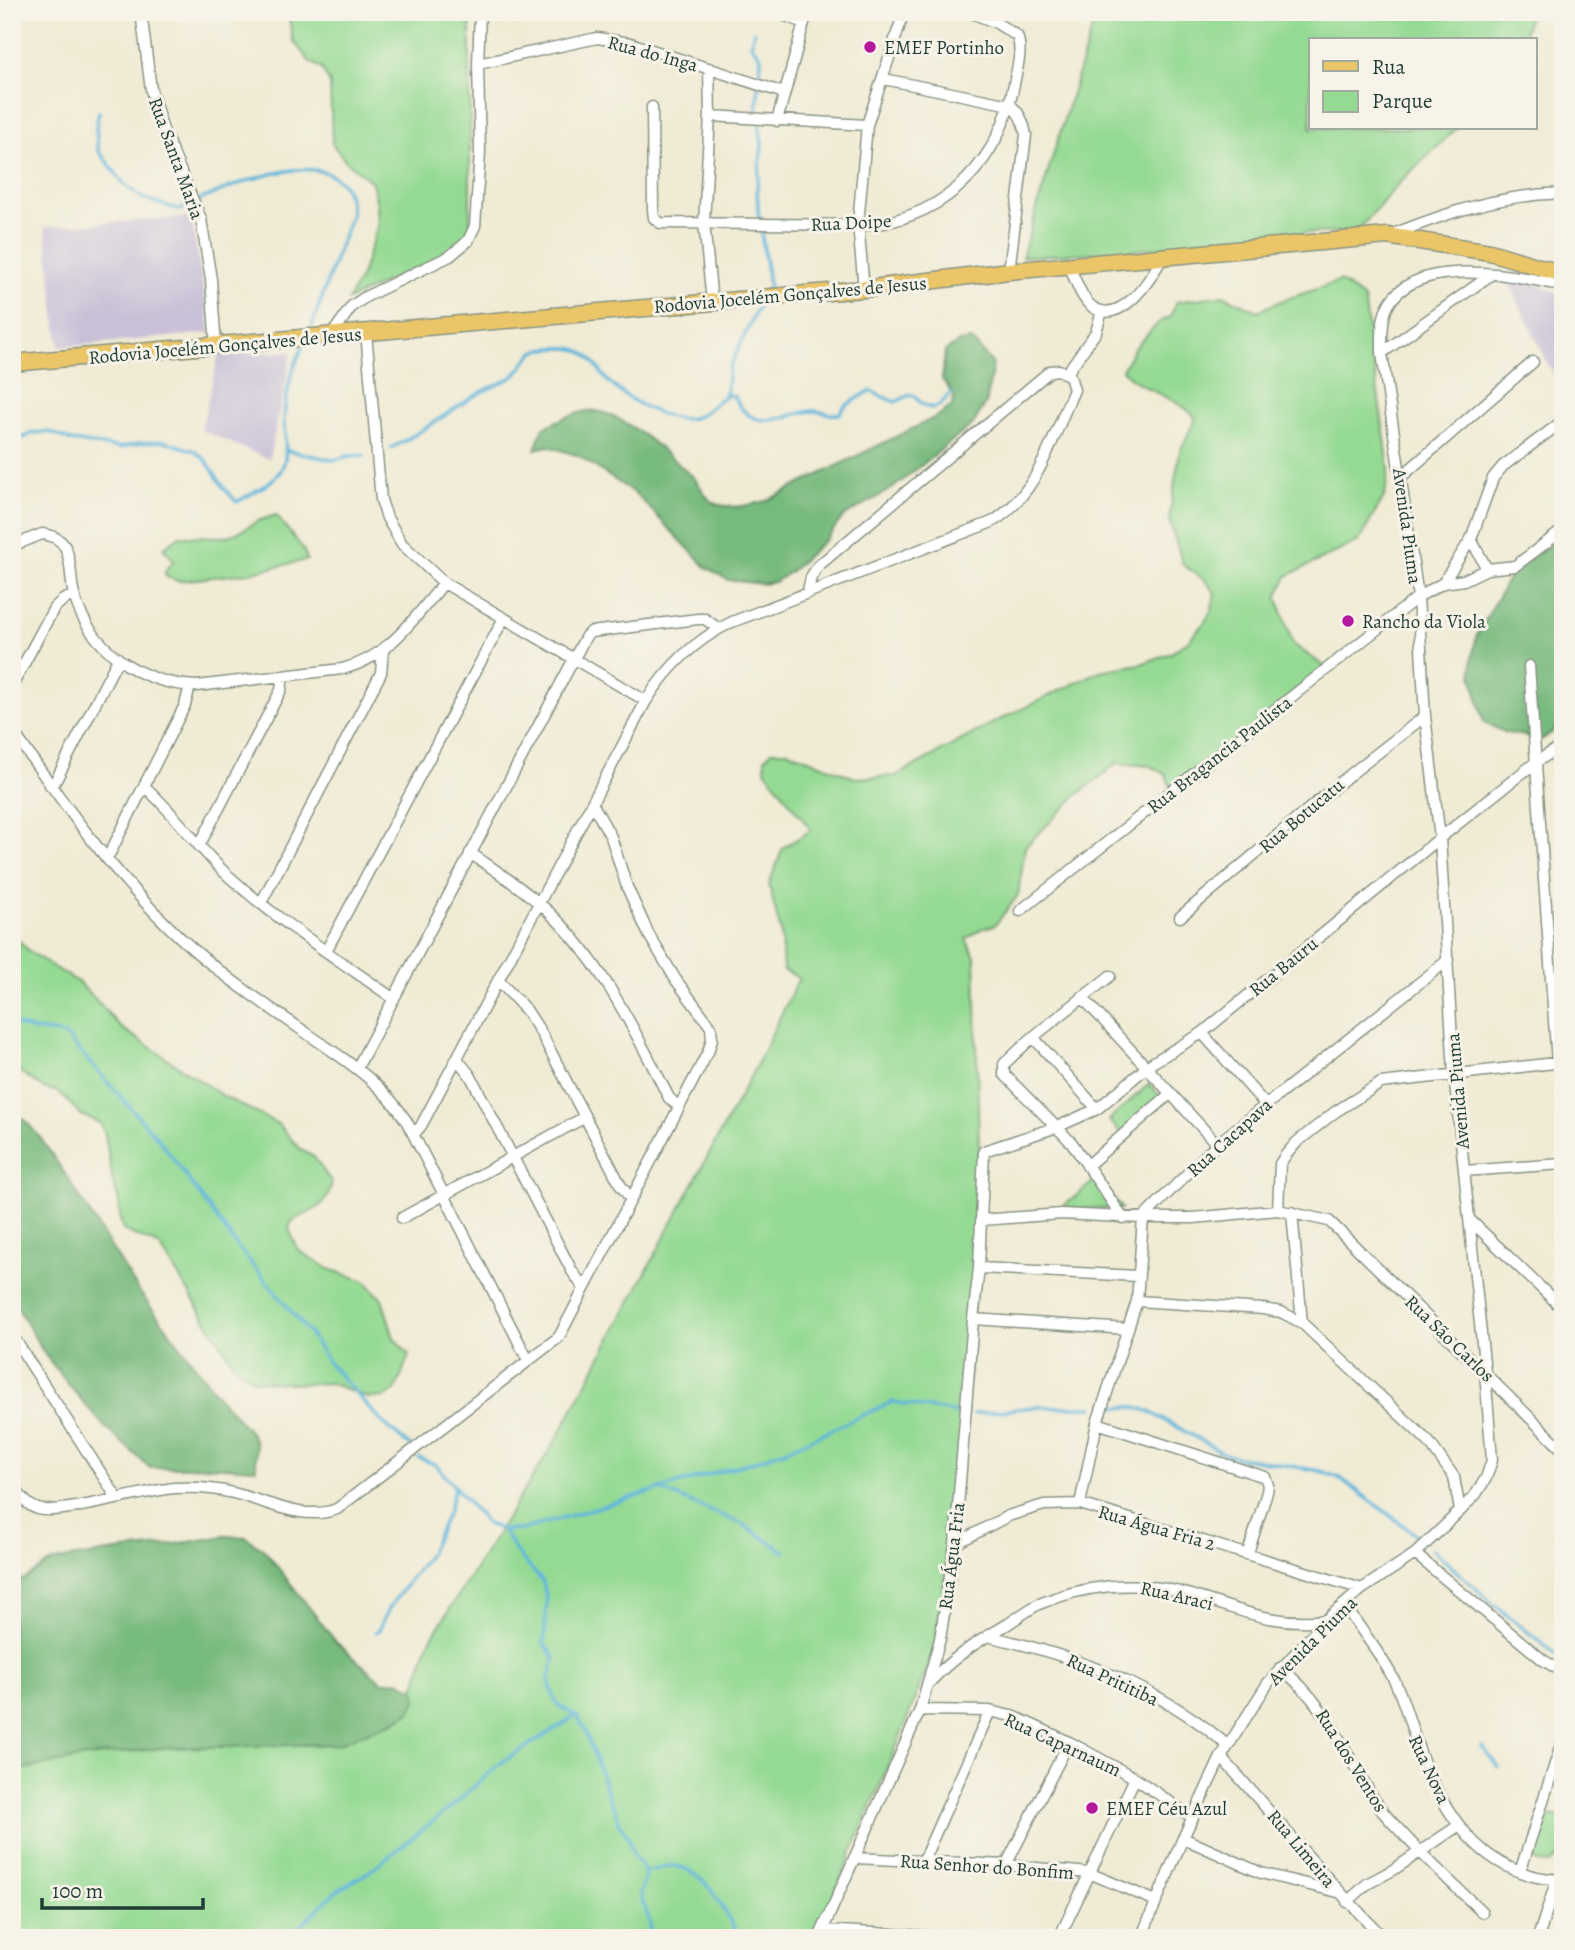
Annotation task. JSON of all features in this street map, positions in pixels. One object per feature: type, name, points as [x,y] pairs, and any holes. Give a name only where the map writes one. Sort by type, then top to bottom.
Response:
[{"type":"main road","name":"Rodovia Jocelém Gonçalves de Jesus","points":[[12,363],[864,289],[1009,271],[1387,236],[1490,252],[1563,274]]},
{"type":"street","name":"Rua Santa Maria","points":[[141,12],[151,90],[163,130],[201,219],[211,279],[216,346]]},
{"type":"street","points":[[331,335],[352,306],[450,256],[468,241],[475,226],[480,152],[480,12]]},
{"type":"street","points":[[775,12],[806,17],[777,121]]},
{"type":"street","points":[[864,289],[858,224],[867,125],[904,12]]},
{"type":"street","points":[[969,12],[996,17]]},
{"type":"street","name":"Rua Doipe","points":[[652,107],[654,218],[660,223],[872,225],[905,219],[948,197],[982,162],[993,144],[1010,105],[1019,54],[1017,36],[996,17]]},
{"type":"street","name":"Rua do Inga","points":[[478,64],[597,38],[630,43],[784,93]]},
{"type":"street","points":[[709,68],[710,116],[704,223],[712,302]]},
{"type":"street","points":[[884,79],[1010,105],[1018,113],[1026,135],[1009,271]]},
{"type":"street","points":[[710,116],[867,125]]},
{"type":"street","points":[[1387,236],[1454,211],[1491,201],[1529,194],[1563,193]]},
{"type":"street","points":[[1069,266],[1087,302],[1102,311],[1114,311],[1126,305],[1155,272],[1162,257]]},
{"type":"street","points":[[1382,353],[1493,273]]},
{"type":"street","name":"Avenida Piuma","points":[[1141,1938],[1221,1757],[1268,1683],[1327,1619],[1362,1590],[1415,1554],[1460,1511],[1486,1479],[1492,1460],[1454,1073],[1440,838],[1425,716],[1418,597],[1382,353],[1382,324],[1390,303],[1410,285],[1425,278],[1493,273],[1521,276],[1563,286]]},
{"type":"street","points":[[1067,373],[1096,332],[1102,311]]},
{"type":"street","points":[[366,332],[384,509],[402,544],[444,583],[646,701]]},
{"type":"street","points":[[1401,477],[1533,362]]},
{"type":"street","points":[[414,1134],[457,1059],[646,701],[663,676],[684,653],[719,629],[808,591],[992,522],[1009,511],[1033,482],[1074,390],[1073,380],[1067,373],[1051,371],[828,557],[814,571],[808,591]]},
{"type":"street","points":[[1443,583],[1471,539],[1493,478],[1503,466],[1563,421]]},
{"type":"street","points":[[1443,583],[1464,580],[1488,569],[1515,566],[1563,530]]},
{"type":"street","points":[[12,546],[42,534],[59,540],[66,550],[74,595],[94,635],[118,659],[135,671],[159,681],[190,686],[354,666],[383,651],[444,583]]},
{"type":"street","points":[[1471,539],[1488,569]]},
{"type":"street","name":"Rua Bragancia Paulista","points":[[1020,911],[1418,597],[1443,583]]},
{"type":"street","points":[[12,686],[54,608],[74,595]]},
{"type":"street","points":[[326,951],[504,618]]},
{"type":"street","points":[[357,1068],[586,636],[591,632],[698,619],[705,619],[719,629]]},
{"type":"street","points":[[261,903],[381,673],[383,651]]},
{"type":"street","points":[[50,785],[56,780],[118,659]]},
{"type":"street","points":[[1278,1210],[1280,1164],[1285,1156],[1297,1142],[1335,1112],[1381,1083],[1560,1063],[1529,666]]},
{"type":"street","points":[[199,846],[281,690],[283,676]]},
{"type":"street","points":[[105,858],[110,853],[185,705],[190,686]]},
{"type":"street","name":"Rua Botucatu","points":[[1180,917],[1342,780],[1425,716]]},
{"type":"street","points":[[12,730],[105,858],[161,919],[221,972],[357,1068],[393,1100],[414,1134],[528,1360]]},
{"type":"street","name":"Rua Bauru","points":[[984,1151],[1057,1127],[1097,1109],[1147,1067],[1202,1033],[1440,838],[1536,762],[1563,745]]},
{"type":"street","points":[[144,786],[199,846],[261,903],[394,999]]},
{"type":"street","points":[[12,1483],[29,1505],[47,1511],[156,1490],[200,1488],[231,1492],[309,1514],[330,1511],[337,1509],[559,1337],[711,1046],[710,1027],[649,935],[627,887],[611,837],[592,803]]},
{"type":"street","points":[[470,853],[539,903],[568,932],[594,964],[618,1002],[669,1098],[679,1107]]},
{"type":"street","name":"Rua Cacapava","points":[[1143,1218],[1217,1144],[1448,960]]},
{"type":"street","points":[[1110,976],[1033,1037],[1004,1064],[1004,1074],[1072,1143],[1123,1218]]},
{"type":"street","points":[[498,980],[527,1011],[540,1031],[621,1186],[631,1199]]},
{"type":"street","points":[[1082,997],[1217,1144]]},
{"type":"street","points":[[1202,1033],[1265,1104]]},
{"type":"street","points":[[1033,1037],[1097,1109]]},
{"type":"street","points":[[457,1059],[470,1075],[572,1271],[584,1288]]},
{"type":"street","points":[[1087,1166],[1171,1093]]},
{"type":"street","points":[[402,1218],[585,1117]]},
{"type":"street","name":"Rua Água Fria","points":[[821,1934],[920,1710],[940,1639],[955,1544],[972,1320],[979,1268],[984,1151]]},
{"type":"street","points":[[1464,1171],[1563,1164]]},
{"type":"street","points":[[981,1220],[1060,1214],[1123,1218],[1193,1218],[1278,1210],[1292,1212],[1302,1323]]},
{"type":"street","name":"Rua São Carlos","points":[[1292,1212],[1329,1221],[1336,1226],[1563,1450]]},
{"type":"street","points":[[1080,1504],[1097,1423],[1136,1301],[1143,1218]]},
{"type":"street","points":[[1469,1219],[1563,1309]]},
{"type":"street","points":[[979,1268],[1138,1276]]},
{"type":"street","points":[[1136,1301],[1264,1309],[1282,1312],[1302,1323],[1429,1442],[1454,1477],[1460,1511]]},
{"type":"street","points":[[972,1320],[1129,1329]]},
{"type":"street","points":[[12,1335],[117,1498]]},
{"type":"street","points":[[1097,1423],[1265,1477],[1268,1485],[1248,1553]]},
{"type":"street","name":"Rua Água Fria 2","points":[[955,1544],[1008,1516],[1044,1506],[1080,1504],[1248,1553],[1362,1590]]},
{"type":"street","points":[[1415,1554],[1543,1660],[1563,1672]]},
{"type":"street","name":"Rua Araci","points":[[928,1685],[958,1656],[1037,1605],[1093,1588],[1132,1584],[1156,1586],[1278,1621],[1327,1619]]},
{"type":"street","name":"Rua Nova","points":[[1344,1605],[1395,1683],[1424,1764],[1458,1826],[1484,1852],[1520,1872],[1560,1880]]},
{"type":"street","name":"Rua Prititiba","points":[[987,1636],[1040,1647],[1105,1671],[1174,1707],[1228,1746]]},
{"type":"street","name":"Rua dos Ventos","points":[[1280,1668],[1296,1680],[1317,1704],[1340,1738],[1380,1809],[1482,1912]]},
{"type":"street","name":"Rua Caparnaum","points":[[920,1710],[990,1711],[1016,1717],[1135,1778],[1193,1818]]},
{"type":"street","points":[[923,1861],[990,1711]]},
{"type":"street","points":[[1520,1872],[1563,1739]]},
{"type":"street","points":[[1006,1865],[1069,1742]]},
{"type":"street","name":"Rua Limeira","points":[[1221,1757],[1282,1823],[1347,1902],[1384,1938]]},
{"type":"street","points":[[1059,1938],[1135,1778]]},
{"type":"street","points":[[1347,1902],[1367,1884],[1458,1826]]},
{"type":"street","points":[[1183,1838],[1261,1873],[1339,1892]]},
{"type":"street","name":"Rua Senhor do Bonfim","points":[[854,1858],[1006,1865],[1089,1873],[1156,1901]]},
{"type":"street","points":[[1538,1938],[1560,1880]]},
{"type":"street","points":[[821,1934],[958,1938]]},
{"type":"shaded area","points":[[191,217],[211,333],[59,347],[45,227]]},
{"type":"shaded area","points":[[1527,280],[1563,295],[1563,394],[1508,282]]},
{"type":"shaded area","points":[[292,352],[269,459],[201,430],[219,354]]},
{"type":"green space","points":[[288,12],[470,12],[470,243],[348,300],[361,276],[378,225],[377,204],[372,182],[346,161],[332,144],[330,83],[321,68],[309,61],[293,40]]},
{"type":"green space","points":[[1097,12],[1530,12],[1524,38],[1309,38],[1309,130],[1455,130],[1399,183],[1357,232],[1301,233],[1126,251],[1022,257]]},
{"type":"green space","points":[[1340,281],[1364,299],[1389,467],[1385,495],[1359,541],[1287,576],[1277,597],[1293,644],[1328,669],[1174,797],[1166,775],[1150,766],[1117,763],[1077,795],[1025,847],[1018,895],[995,925],[981,929],[966,939],[975,957],[979,1151],[972,1338],[961,1468],[934,1650],[816,1938],[12,1938],[12,1771],[85,1757],[162,1748],[337,1744],[363,1733],[417,1699],[414,1689],[429,1642],[559,1435],[758,1062],[799,978],[783,970],[781,933],[769,884],[783,848],[811,830],[765,770],[765,758],[772,751],[788,751],[855,778],[896,776],[993,723],[1100,671],[1141,664],[1171,653],[1188,641],[1205,622],[1212,609],[1215,593],[1206,581],[1183,565],[1169,519],[1180,451],[1196,418],[1179,404],[1140,384],[1122,370],[1134,349],[1158,323],[1170,317],[1176,302],[1223,295],[1258,311]]},
{"type":"green space","points":[[972,340],[993,364],[986,403],[973,424],[893,488],[843,517],[827,538],[790,572],[774,582],[762,584],[728,580],[706,567],[637,495],[579,456],[548,446],[535,449],[543,428],[577,414],[601,412],[644,435],[693,477],[713,502],[733,507],[766,501],[938,416],[952,406],[954,396],[942,379],[945,351],[959,342]]},
{"type":"green space","points":[[276,515],[304,550],[307,560],[248,573],[179,581],[166,577],[165,571],[174,560],[163,548],[180,536],[225,537]]},
{"type":"green space","points":[[1563,535],[1563,724],[1543,739],[1507,733],[1484,723],[1472,675],[1476,637],[1511,573]]},
{"type":"green space","points":[[12,934],[31,953],[78,982],[120,1027],[223,1096],[278,1124],[301,1150],[314,1157],[332,1183],[330,1192],[317,1208],[291,1222],[289,1229],[298,1250],[329,1269],[365,1281],[382,1299],[394,1338],[409,1355],[396,1389],[386,1397],[368,1398],[330,1383],[296,1384],[254,1380],[234,1365],[160,1246],[123,1230],[105,1134],[100,1123],[81,1115],[59,1092],[43,1088],[12,1066]]},
{"type":"green space","points":[[1149,1084],[1163,1099],[1123,1135],[1109,1120]]},
{"type":"green space","points":[[12,1107],[39,1136],[138,1290],[219,1397],[250,1432],[256,1443],[256,1469],[206,1466],[150,1468],[104,1426],[45,1355],[12,1298]]},
{"type":"green space","points":[[1097,1179],[1122,1209],[1061,1208]]},
{"type":"green space","points":[[223,1536],[246,1537],[265,1551],[337,1643],[382,1682],[400,1681],[414,1689],[417,1699],[410,1712],[394,1722],[337,1744],[162,1748],[85,1757],[12,1771],[12,1546],[21,1581],[53,1562],[65,1559]]},
{"type":"green space","points":[[1546,1816],[1563,1818],[1563,1854],[1550,1864],[1539,1863],[1531,1856],[1536,1835]]},
{"type":"waterway","points":[[754,31],[751,44],[761,57],[757,107],[762,145],[757,188],[769,285],[765,293]]},
{"type":"waterway","points":[[99,112],[96,127],[98,150],[124,184],[142,198],[180,210],[252,179],[281,172],[308,170],[330,175],[346,189],[351,215],[310,331]]},
{"type":"waterway","points":[[726,395],[729,368],[760,303]]},
{"type":"waterway","points":[[12,443],[33,433],[46,432],[71,441],[120,448],[164,441],[195,451],[206,460],[224,488],[237,502],[272,480],[284,464],[287,396],[304,344]]},
{"type":"waterway","points":[[391,448],[478,394],[512,377],[531,355],[543,349],[567,348],[580,351],[626,396],[674,418],[696,417],[726,395]]},
{"type":"waterway","points":[[726,395],[734,396],[751,416],[767,420],[812,411],[839,414],[845,406],[870,391],[895,402],[910,395],[915,396],[924,405],[933,408],[942,403],[950,393]]},
{"type":"waterway","points":[[285,450],[333,460],[364,456]]},
{"type":"waterway","points":[[12,1024],[67,1037],[161,1142],[237,1246],[310,1334],[328,1362],[382,1422],[410,1446]]},
{"type":"waterway","points":[[419,1458],[436,1465],[487,1524],[503,1530],[521,1530],[752,1462],[791,1448],[892,1402],[958,1413]]},
{"type":"waterway","points":[[974,1414],[1033,1407],[1093,1407]]},
{"type":"waterway","points":[[1112,1407],[1136,1407],[1150,1412],[1227,1455],[1320,1471],[1340,1478],[1419,1537]]},
{"type":"waterway","points":[[376,1632],[389,1608],[429,1554],[449,1510],[454,1489]]},
{"type":"waterway","points":[[659,1489],[742,1524],[785,1552]]},
{"type":"waterway","points":[[503,1530],[516,1552],[543,1582],[547,1601],[544,1644],[555,1658],[549,1679],[554,1699],[559,1706],[578,1717],[585,1730],[618,1822],[628,1837],[634,1856],[644,1870],[645,1878],[640,1894],[650,1922],[650,1938]]},
{"type":"waterway","points":[[1432,1549],[1492,1603],[1563,1660]]},
{"type":"waterway","points":[[288,1938],[334,1893],[370,1871],[450,1808],[502,1762],[576,1716]]},
{"type":"waterway","points":[[1482,1746],[1498,1767]]},
{"type":"waterway","points":[[644,1871],[676,1866],[697,1876],[722,1906],[740,1938]]},
{"type":"place","name":"EMEF Portinho","points":[[870,47]]},
{"type":"place","name":"Rancho da Viola","points":[[1348,621]]},
{"type":"place","name":"EMEF Céu Azul","points":[[1092,1808]]}]
